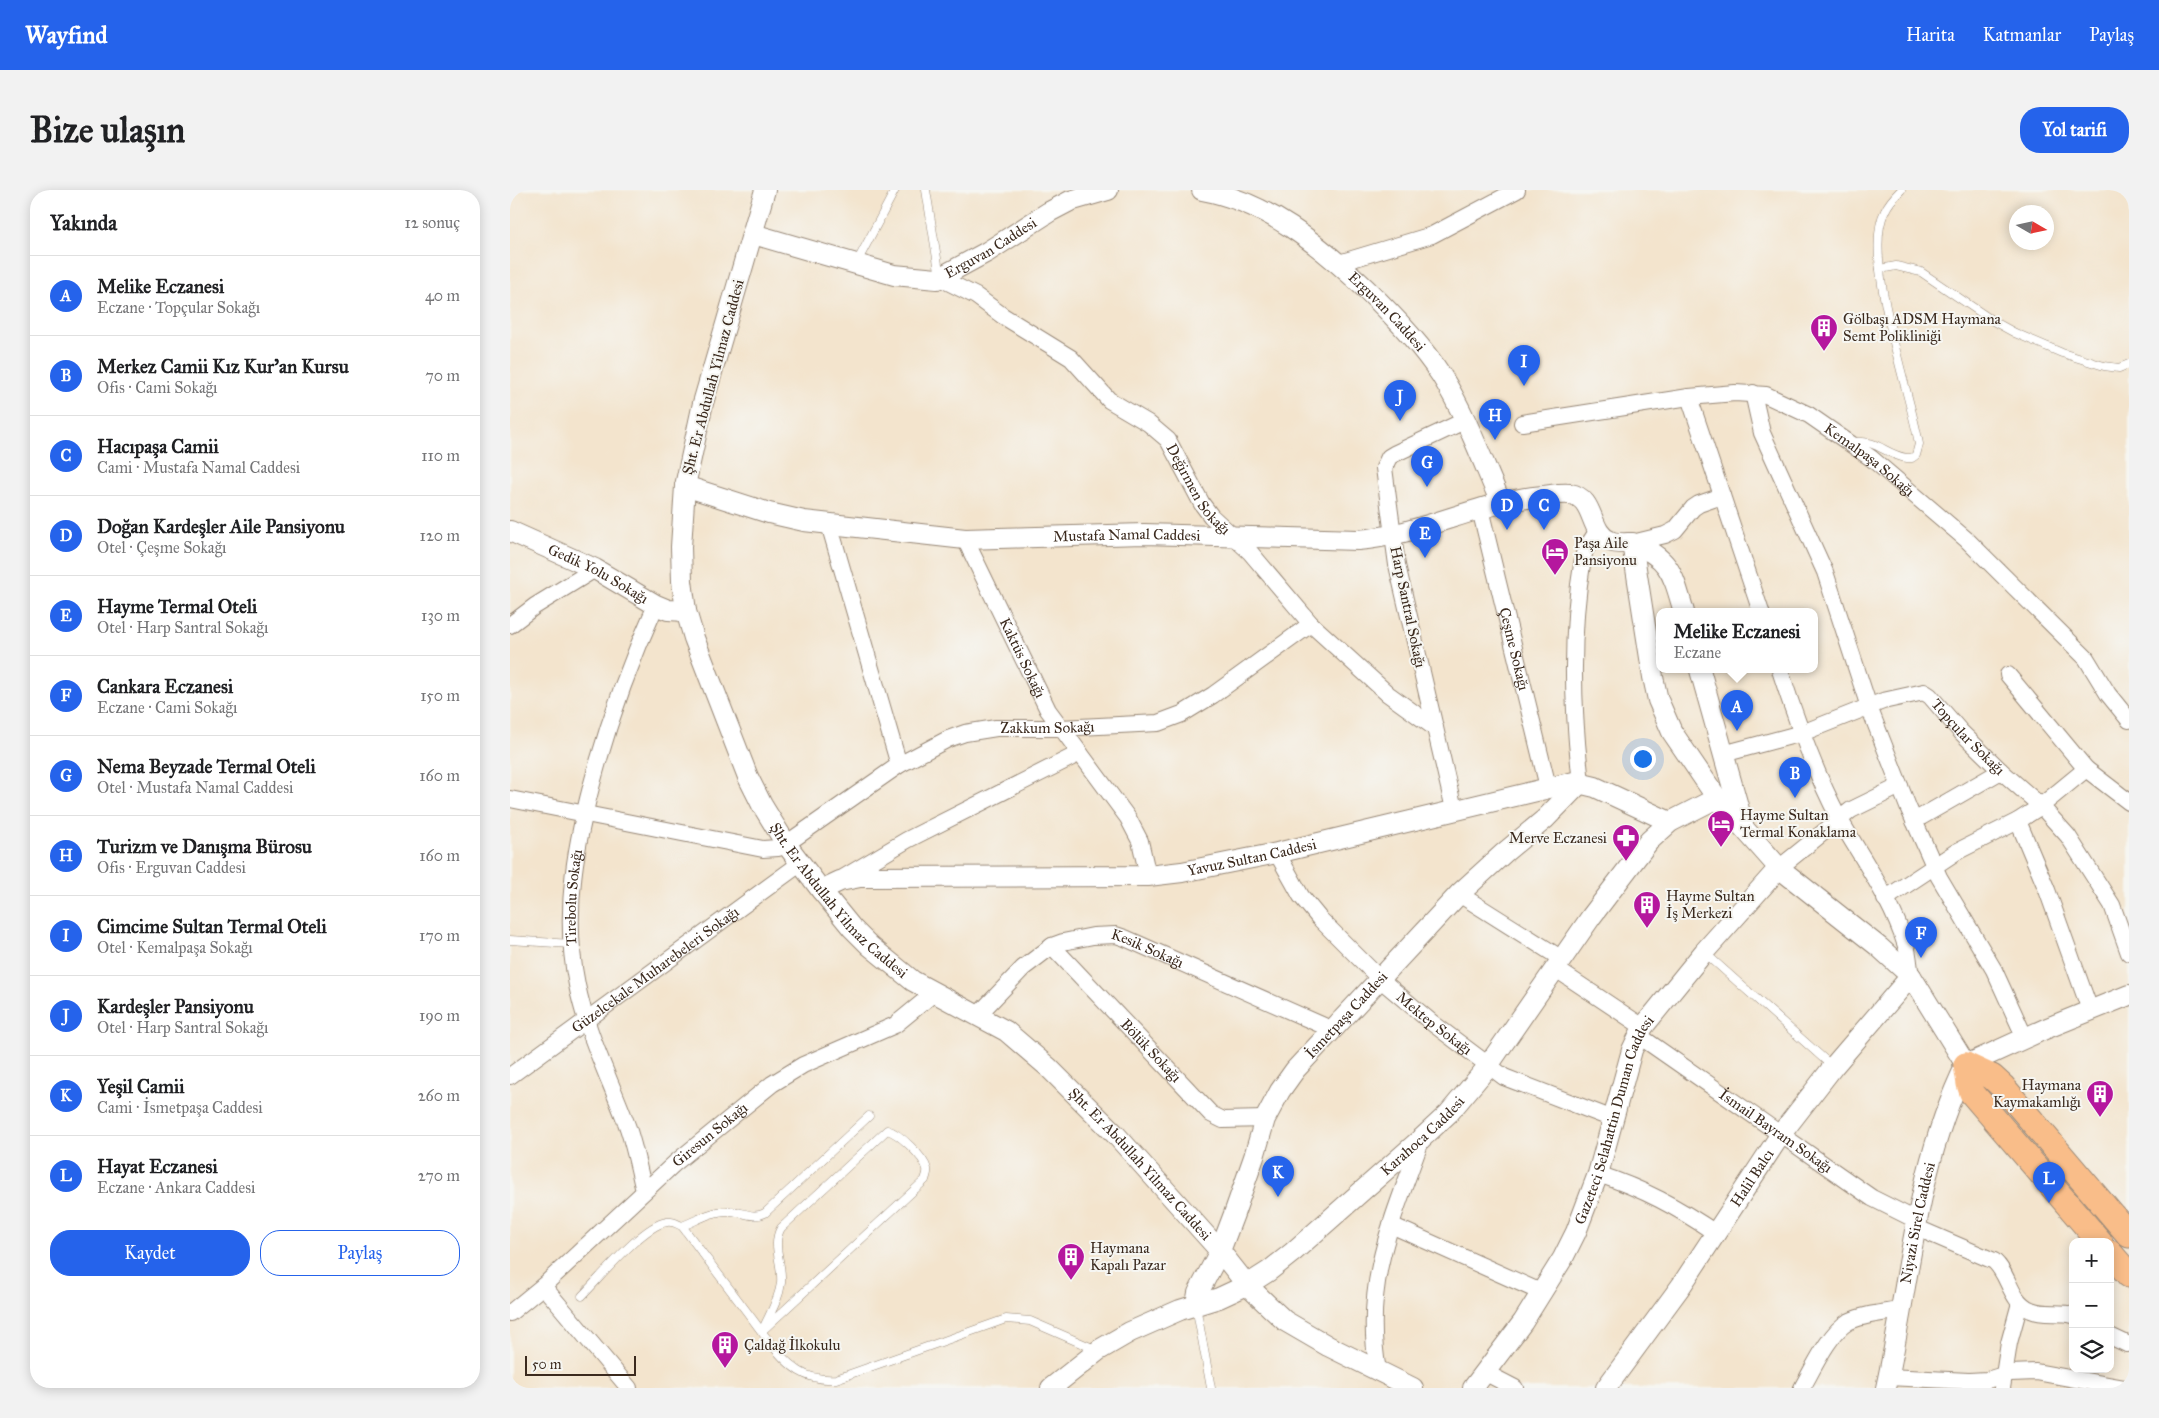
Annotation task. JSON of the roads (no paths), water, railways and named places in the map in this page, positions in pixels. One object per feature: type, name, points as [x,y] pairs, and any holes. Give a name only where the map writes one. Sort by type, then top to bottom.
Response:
[{"type":"main road","points":[[1966,1065],[1992,1077],[2003,1087],[2129,1235]]},
{"type":"main road","points":[[1966,1065],[1968,1084],[1972,1093],[2097,1238]]},
{"type":"main road","points":[[2114,1258],[2129,1275]]},
{"type":"street","name":"Şht. Er Abdullah Yilmaz Caddesi","points":[[765,190],[703,403],[685,486],[681,547],[682,581],[686,611],[694,638],[748,777],[762,805],[786,844],[821,890],[852,928],[870,946],[913,981],[1006,1031],[1020,1042],[1083,1100],[1220,1251],[1247,1285],[1286,1321],[1328,1346],[1413,1388]]},
{"type":"street","name":"Erguvan Caddesi","points":[[753,234],[911,278],[940,278],[987,252],[1073,195],[1108,190]]},
{"type":"street","name":"Erguvan Caddesi","points":[[1202,190],[1242,202],[1268,214],[1316,244],[1385,307],[1425,353],[1453,396],[1501,503]]},
{"type":"street","points":[[1339,263],[1411,243],[1432,235],[1517,190]]},
{"type":"street","name":"Değirmen Sokağı","points":[[940,278],[976,296],[1002,316],[1060,350],[1079,364],[1109,400],[1160,432],[1168,440],[1202,504],[1220,526],[1235,538],[1311,624],[1388,694],[1435,728]]},
{"type":"street","name":"Kemalpaşa Sokağı","points":[[1522,423],[1689,397],[1736,393],[1753,393],[1766,396],[1809,415],[1850,442],[1899,480],[1967,540],[2072,642],[2095,670],[2108,694],[2129,720]]},
{"type":"street","points":[[1753,393],[1762,433],[1825,572],[1869,707],[1914,821],[1935,866],[1994,970],[2025,1038]]},
{"type":"street","points":[[1689,397],[1760,608]]},
{"type":"street","name":"Harp Santral Sokağı","points":[[1454,810],[1402,588],[1392,536],[1384,468],[1389,457],[1464,421]]},
{"type":"street","name":"Mustafa Namal Caddesi","points":[[685,486],[769,513],[829,524],[965,538],[1144,534],[1358,540],[1392,536],[1501,503],[1532,497],[1568,494],[1582,498],[1586,502],[1598,530]]},
{"type":"street","points":[[1670,822],[1581,782],[1573,701],[1573,649],[1583,558],[1585,550],[1598,530],[1604,538],[1611,542],[1632,543],[1665,535],[1675,530],[1693,508],[1722,496]]},
{"type":"street","name":"Çeşme Sokağı","points":[[1480,509],[1548,787]]},
{"type":"street","points":[[829,524],[899,765]]},
{"type":"street","name":"Gedik Yolu Sokağı","points":[[510,531],[595,569],[656,605],[668,610],[686,611]]},
{"type":"street","name":"Kaktüs Sokağı","points":[[965,538],[1024,665],[1048,710],[1128,818],[1140,841],[1148,876]]},
{"type":"street","points":[[1632,543],[1651,551],[1660,558],[1669,570],[1683,608]]},
{"type":"street","points":[[1632,543],[1658,700],[1672,732],[1717,798],[1779,868],[1879,947],[1911,976],[1966,1065],[2090,1010],[2129,995]]},
{"type":"street","points":[[510,625],[535,606],[595,569]]},
{"type":"street","name":"Tirebolu Sokağı","points":[[644,1191],[628,1129],[586,1019],[577,986],[571,944],[570,900],[584,814],[619,694],[635,650],[656,605]]},
{"type":"street","name":"Zakkum Sokağı","points":[[786,844],[899,765],[932,747],[965,733],[1010,727],[1060,728],[1143,725],[1158,723],[1176,717],[1213,695],[1311,624]]},
{"type":"street","points":[[1701,673],[1744,829]]},
{"type":"street","points":[[1781,673],[1802,733],[1840,818],[1885,899],[1906,946],[1911,976]]},
{"type":"street","points":[[2008,674],[2086,769],[2129,802]]},
{"type":"street","name":"Topçular Sokağı","points":[[1723,754],[1802,733],[1869,707],[1914,693],[1924,692],[1930,696],[1961,732],[2001,771],[2041,806],[2073,844],[2112,905],[2129,953]]},
{"type":"street","points":[[840,881],[907,840],[1080,753]]},
{"type":"street","points":[[1885,899],[1970,844],[2018,821],[2041,806],[2086,769]]},
{"type":"street","points":[[1914,821],[2001,771]]},
{"type":"street","name":"Yavuz Sultan Caddesi","points":[[821,890],[840,881],[879,877],[1148,876],[1182,872],[1277,853],[1548,787],[1581,782]]},
{"type":"street","name":"İsmetpaşa Caddesi","points":[[1196,1304],[1203,1282],[1220,1251],[1254,1157],[1265,1119],[1280,1091],[1295,1070],[1460,894],[1545,818],[1581,782]]},
{"type":"street","points":[[1779,868],[1856,806],[1900,786]]},
{"type":"street","name":"Karahoca Caddesi","points":[[1051,1388],[1099,1350],[1130,1332],[1196,1304],[1219,1298],[1247,1285],[1293,1252],[1422,1138],[1449,1113],[1488,1066],[1591,917],[1650,841],[1670,822],[1717,798]]},
{"type":"street","points":[[513,801],[763,849],[778,848],[786,844]]},
{"type":"street","points":[[2018,821],[2047,890],[2090,1010]]},
{"type":"street","name":"Mektep Sokağı","points":[[1277,853],[1292,883],[1310,907],[1381,980],[1488,1066],[1523,1085],[1613,1119]]},
{"type":"street","name":"Güzelcekale Muharebeleri Sokağı","points":[[510,1076],[801,863]]},
{"type":"street","name":"Gazeteci Selahattin Duman Caddesi","points":[[1473,1388],[1486,1373],[1542,1293],[1576,1232],[1598,1174],[1640,1031],[1704,952],[1779,868]]},
{"type":"street","name":"İsmail Bayram Sokağı","points":[[1460,894],[1559,964],[1640,1031],[1872,1198],[1916,1224],[1994,1261],[2002,1270],[2020,1303]]},
{"type":"street","name":"Kesik Sokağı","points":[[978,1016],[1024,968],[1052,946],[1085,937],[1116,935],[1333,1030]]},
{"type":"street","name":"Bölük Sokağı","points":[[1052,946],[1211,1114],[1223,1120],[1265,1119]]},
{"type":"street","name":"Halil Balcı","points":[[1606,1388],[1640,1344],[1717,1234],[1781,1134],[1832,1067],[1911,976]]},
{"type":"street","name":"Giresun Sokağı","points":[[510,1313],[543,1286],[644,1191],[720,1126],[789,1072],[895,1025],[934,993]]},
{"type":"street","name":"Niyazi Sirel Caddesi","points":[[1887,1383],[1916,1224],[1939,1129],[1966,1065]]},
{"type":"street","points":[[1378,1371],[1372,1322],[1376,1279],[1391,1224],[1422,1138]]},
{"type":"street","points":[[1598,1174],[1625,1183],[1663,1200],[1717,1234]]},
{"type":"street","points":[[1391,1224],[1542,1293]]},
{"type":"street","points":[[543,1286],[628,1388]]},
{"type":"street","points":[[2003,1381],[2009,1342],[2020,1303],[2037,1312],[2069,1314]]},
{"type":"street","points":[[1802,1388],[1825,1348],[1840,1328],[1857,1318],[1901,1310]]},
{"type":"street","points":[[2114,1338],[2127,1344]]},
{"type":"street","points":[[1887,1383],[2003,1381],[2021,1372],[2036,1372],[2126,1388]]},
{"type":"street","points":[[1486,1373],[1515,1388]]},
{"type":"lane","points":[[856,264],[895,190]]},
{"type":"lane","points":[[926,190],[940,278]]},
{"type":"lane","points":[[1850,442],[1866,441],[1874,443],[1908,458],[1912,458],[1918,450],[1917,432],[1887,312],[1880,269],[1880,233],[1884,212],[1901,190]]},
{"type":"lane","points":[[1880,269],[1896,266],[1921,272],[1993,321],[2015,333],[2062,353],[2104,366],[2119,368],[2129,364]]},
{"type":"lane","points":[[510,940],[571,944]]},
{"type":"lane","points":[[1704,952],[1832,1067]]},
{"type":"lane","points":[[682,1226],[726,1210],[751,1216],[759,1216],[765,1213],[869,1116]]},
{"type":"lane","points":[[887,1130],[895,1132],[922,1159],[927,1167],[927,1174],[924,1180],[762,1331],[779,1295],[781,1279],[777,1236],[781,1228],[880,1135],[887,1130]]},
{"type":"lane","points":[[582,1296],[640,1237],[666,1222],[673,1222],[682,1226],[762,1331],[798,1370],[824,1380],[836,1379],[990,1323],[1006,1319],[1030,1321],[1099,1350]]},
{"type":"lane","points":[[1196,1304],[1211,1388]]},
{"type":"place","name":"Gölbaşı ADSM Haymana Semt Polikliniği","points":[[1824,352]]},
{"type":"place","name":"Cimcime Sultan Termal Oteli","points":[[1524,386]]},
{"type":"place","name":"Kardeşler Pansiyonu","points":[[1400,421]]},
{"type":"place","name":"Turizm ve Danışma Bürosu","points":[[1495,440]]},
{"type":"place","name":"Nema Beyzade Termal Oteli","points":[[1427,487]]},
{"type":"place","name":"Doğan Kardeşler Aile Pansiyonu","points":[[1507,530]]},
{"type":"place","name":"Hacıpaşa Camii","points":[[1544,530]]},
{"type":"place","name":"Hayme Termal Oteli","points":[[1425,558]]},
{"type":"place","name":"Paşa Aile Pansiyonu","points":[[1555,576]]},
{"type":"place","name":"Melike Eczanesi","points":[[1737,731]]},
{"type":"place","name":"Merkez Camii Kız Kur'an Kursu","points":[[1795,798]]},
{"type":"place","name":"Hayme Sultan Termal Konaklama","points":[[1721,848]]},
{"type":"place","name":"Merve Eczanesi","points":[[1626,862]]},
{"type":"place","name":"Hayme Sultan İş Merkezi","points":[[1647,929]]},
{"type":"place","name":"Cankara Eczanesi","points":[[1921,958]]},
{"type":"place","name":"Haymana Kaymakamlığı","points":[[2100,1118]]},
{"type":"place","name":"Yeşil Camii","points":[[1278,1197]]},
{"type":"place","name":"Hayat Eczanesi","points":[[2049,1203]]},
{"type":"place","name":"Haymana Kapalı Pazar","points":[[1071,1281]]},
{"type":"place","name":"Çaldağ İlkokulu","points":[[725,1369]]}]
